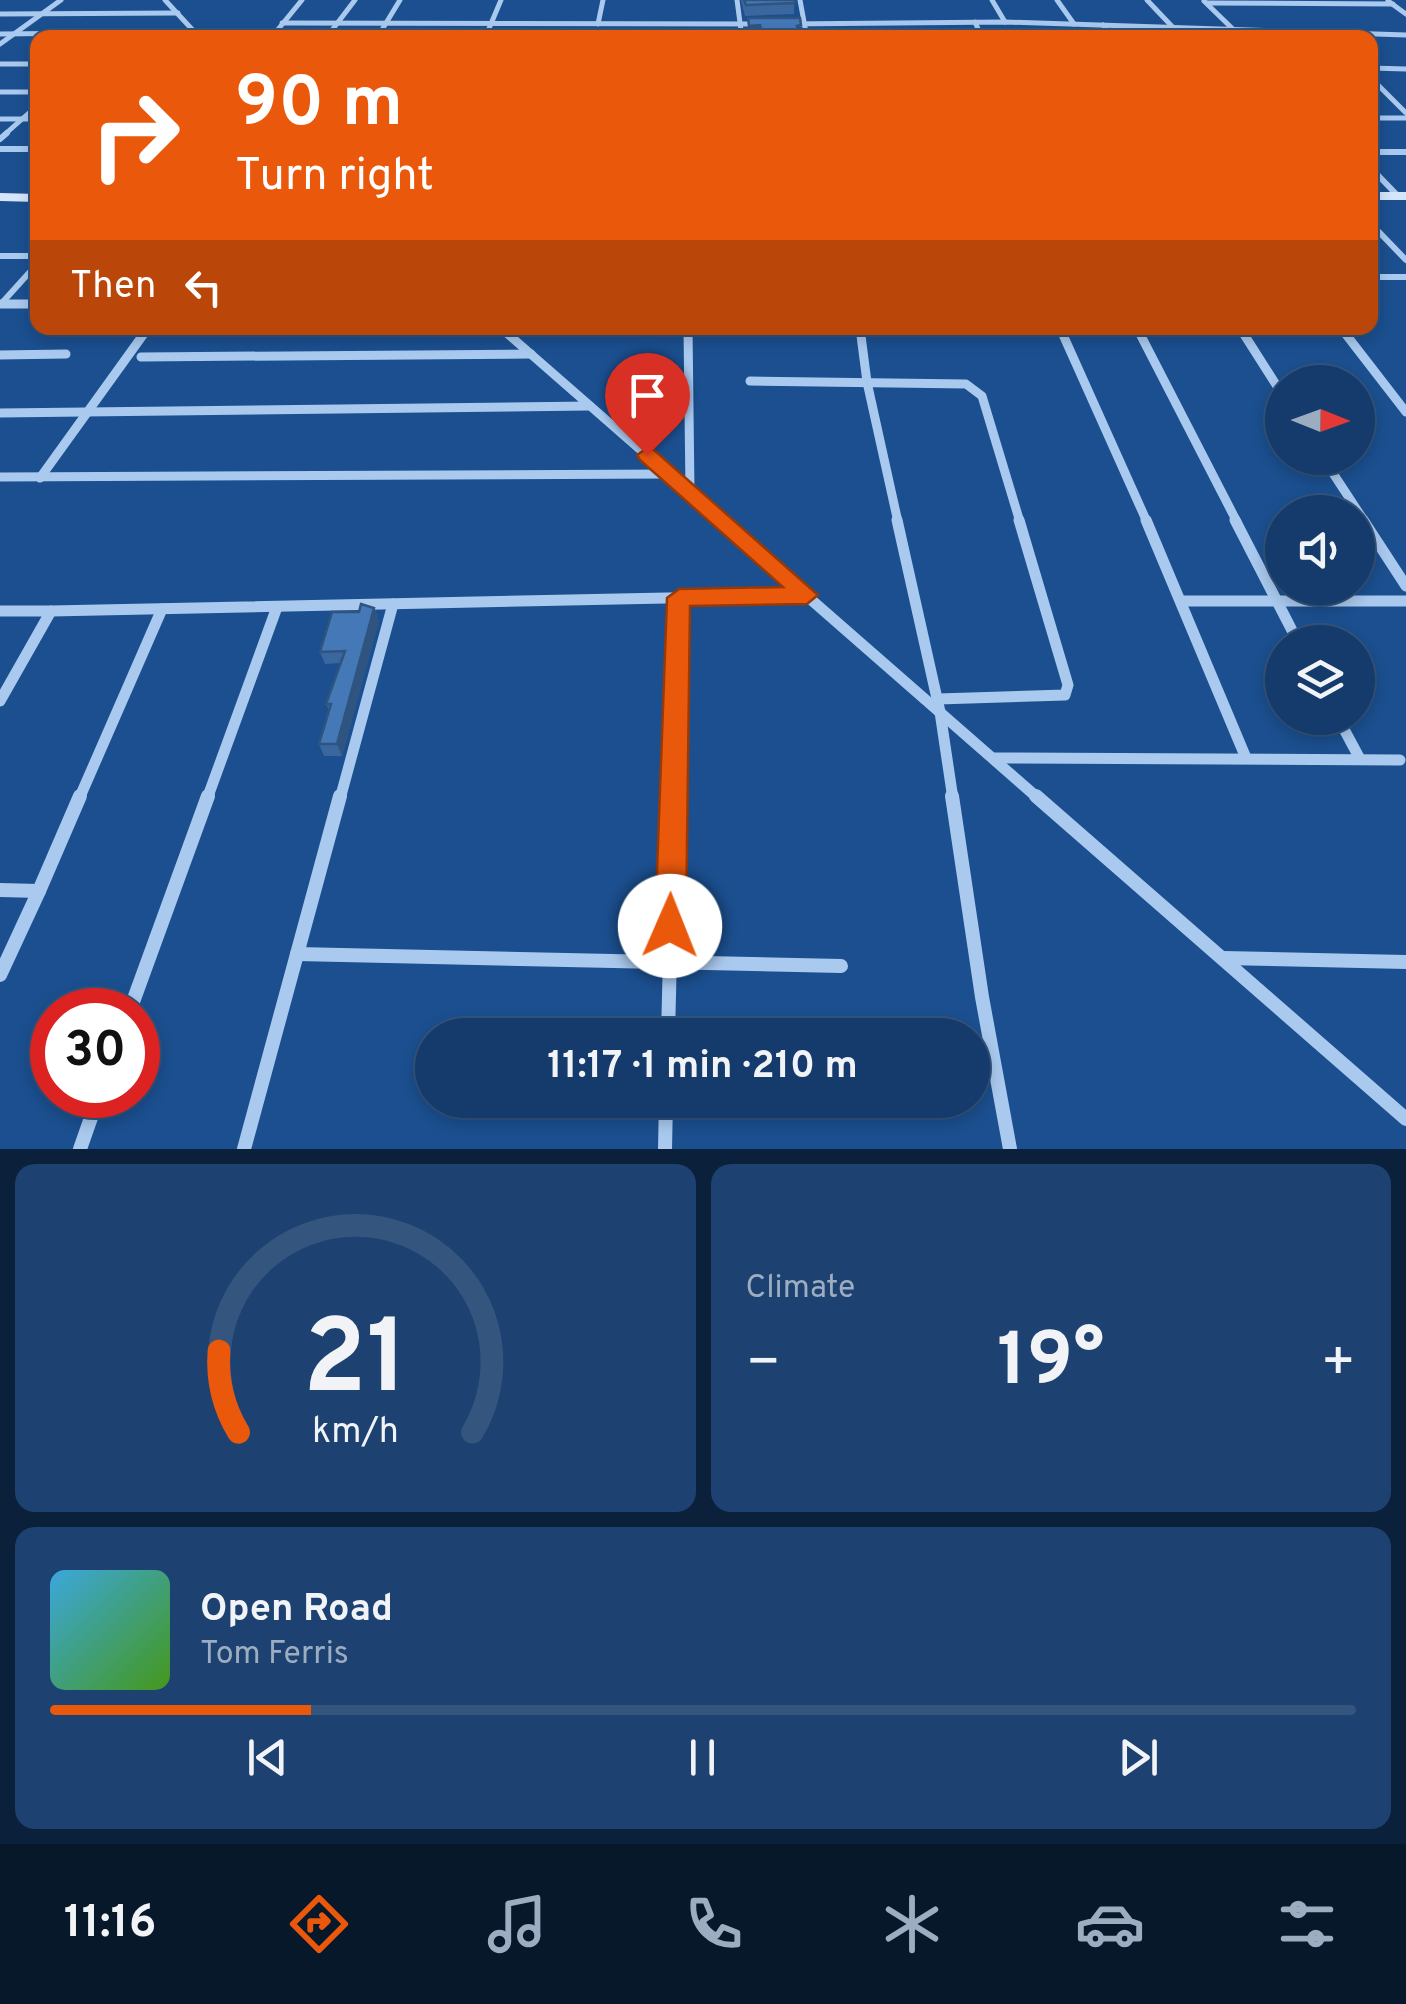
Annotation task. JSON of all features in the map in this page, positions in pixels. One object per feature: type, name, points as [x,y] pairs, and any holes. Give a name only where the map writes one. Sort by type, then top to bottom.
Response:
[{"type":"street","points":[[0,44],[61,0]]},
{"type":"street","points":[[166,0],[193,30]]},
{"type":"street","points":[[276,30],[302,0]]},
{"type":"street","points":[[332,30],[356,0]]},
{"type":"street","points":[[382,30],[400,0]]},
{"type":"street","points":[[488,30],[502,0]]},
{"type":"street","points":[[592,30],[603,0]]},
{"type":"street","points":[[738,0],[741,30]]},
{"type":"street","points":[[800,0],[806,30]]},
{"type":"street","points":[[992,0],[1005,22]]},
{"type":"street","points":[[1057,0],[1074,24]]},
{"type":"street","points":[[1147,0],[1176,30]]},
{"type":"street","points":[[1205,2],[1234,29]]},
{"type":"street","points":[[1205,2],[1406,6]]},
{"type":"street","points":[[1392,3],[1406,14]]},
{"type":"street","points":[[0,14],[178,13]]},
{"type":"street","points":[[975,22],[978,30]]},
{"type":"street","points":[[282,23],[1005,22],[1250,30]]},
{"type":"street","points":[[1103,25],[1107,30]]},
{"type":"street","points":[[0,34],[30,34]]},
{"type":"street","points":[[1378,35],[1406,35]]},
{"type":"street","points":[[0,64],[30,64]]},
{"type":"street","points":[[1378,68],[1406,69]]},
{"type":"street","points":[[1378,86],[1406,116]]},
{"type":"street","points":[[0,92],[30,92]]},
{"type":"street","points":[[0,139],[30,112]]},
{"type":"street","points":[[1378,118],[1406,116]]},
{"type":"street","points":[[0,119],[30,119]]},
{"type":"street","points":[[0,149],[30,149]]},
{"type":"street","points":[[1378,152],[1406,152]]},
{"type":"street","points":[[1378,174],[1402,196]]},
{"type":"street","points":[[0,197],[30,198]]},
{"type":"street","points":[[1379,232],[1406,260]]},
{"type":"street","points":[[0,256],[30,258]]},
{"type":"street","points":[[0,304],[30,268]]},
{"type":"street","points":[[1378,277],[1406,277]]},
{"type":"street","points":[[0,304],[30,304]]},
{"type":"street","points":[[40,478],[143,335]]},
{"type":"street","points":[[509,335],[939,705],[993,758],[1406,1119]]},
{"type":"street","points":[[688,335],[690,492]]},
{"type":"street","points":[[861,335],[867,382],[939,705],[982,996],[1010,1149]]},
{"type":"street","points":[[1063,335],[1182,601],[1246,758]]},
{"type":"street","points":[[1141,335],[1265,578]]},
{"type":"street","points":[[1244,335],[1265,367]]},
{"type":"street","points":[[1346,335],[1406,412]]},
{"type":"street","points":[[0,354],[66,354]]},
{"type":"street","points":[[142,357],[532,354]]},
{"type":"street","points":[[750,381],[966,384],[976,388],[1068,686],[1065,694],[1054,698],[939,705]]},
{"type":"street","points":[[0,413],[591,406]]},
{"type":"street","points":[[0,477],[669,474]]},
{"type":"street","points":[[1335,475],[1406,586]]},
{"type":"street","points":[[0,612],[807,595]]},
{"type":"street","points":[[668,1018],[679,598]]},
{"type":"street","points":[[1182,601],[1265,601]]},
{"type":"street","points":[[1375,601],[1406,601]]},
{"type":"street","points":[[244,1149],[393,604]]},
{"type":"street","points":[[138,988],[277,606]]},
{"type":"street","points":[[0,975],[162,609]]},
{"type":"street","points":[[0,701],[51,611]]},
{"type":"street","points":[[1347,735],[1360,759]]},
{"type":"street","points":[[993,758],[1400,760]]},
{"type":"street","points":[[0,890],[39,891]]},
{"type":"street","points":[[297,954],[841,966]]},
{"type":"street","points":[[1222,958],[1406,962]]},
{"type":"street","points":[[80,1149],[91,1118]]},
{"type":"street","points":[[665,1149],[666,1118]]},
{"type":"building","points":[[744,0],[794,0],[795,3],[746,5]]},
{"type":"building","points":[[748,18],[800,18],[801,25],[798,30],[749,26]]},
{"type":"building","points":[[361,604],[374,608],[337,744],[319,744],[331,704],[326,704],[345,651],[320,652],[332,612],[359,612]]},
{"type":"route","points":[[647,455],[807,595],[679,598],[670,926]]}]
